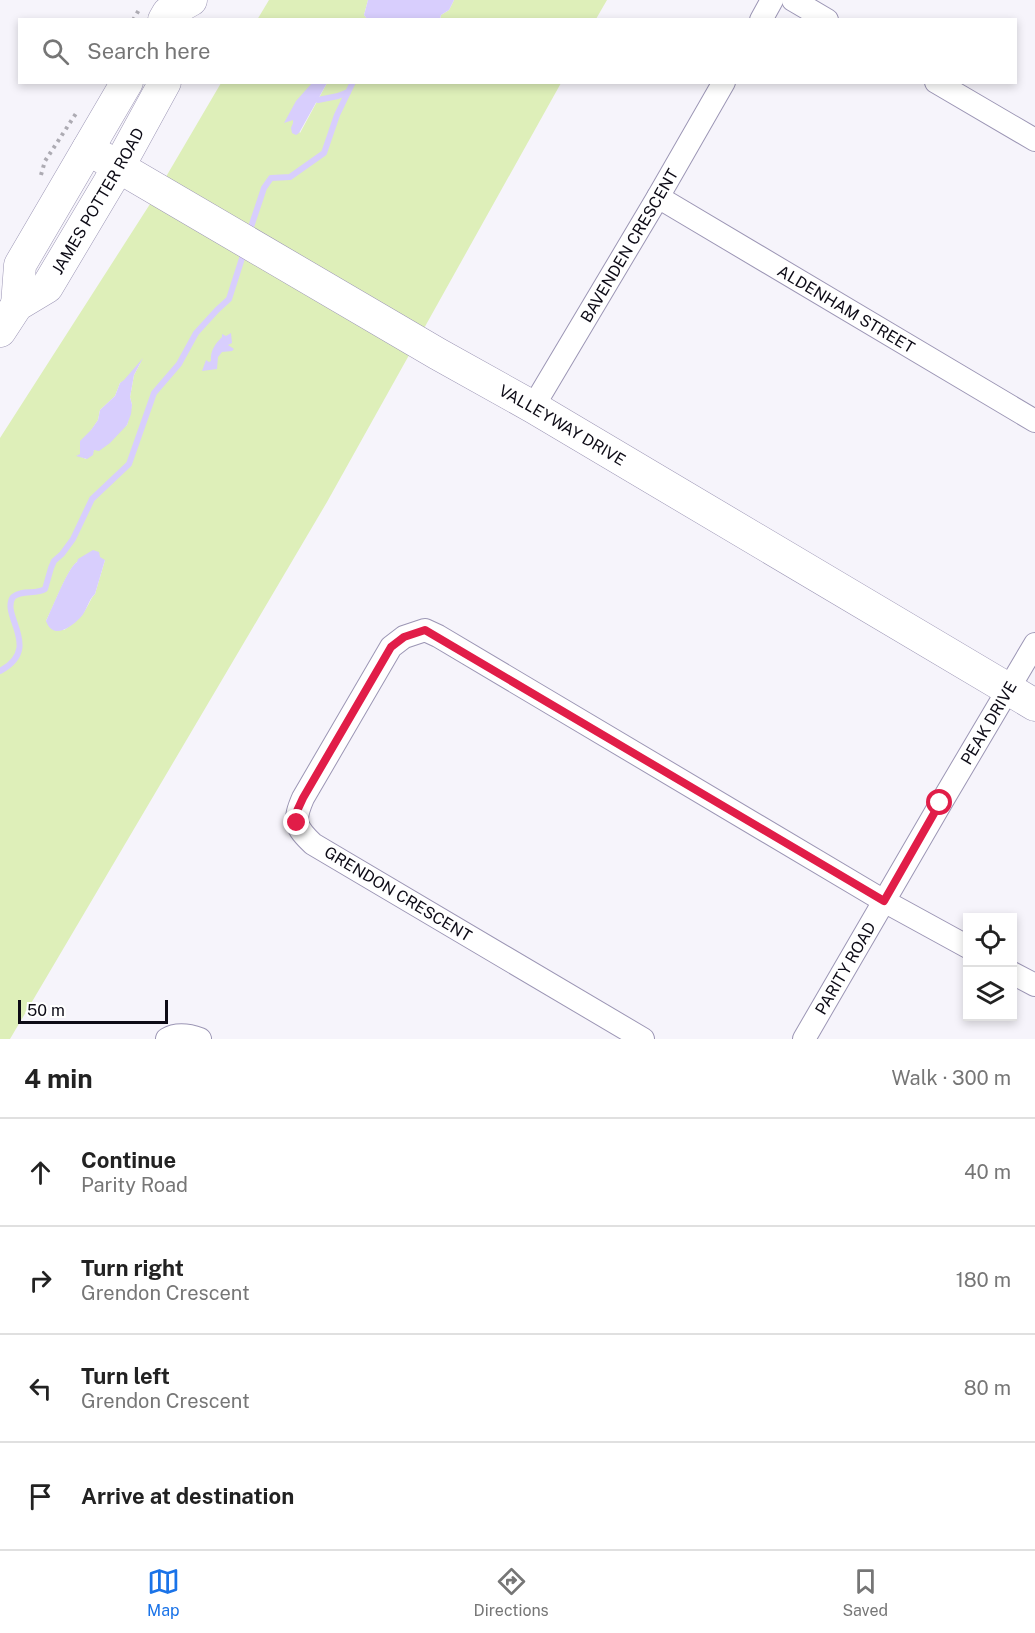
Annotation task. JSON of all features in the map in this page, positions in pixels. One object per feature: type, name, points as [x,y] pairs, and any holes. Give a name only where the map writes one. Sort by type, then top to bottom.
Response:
[{"type":"street","points":[[165,18],[168,13],[191,0]]},
{"type":"street","points":[[197,0],[197,18]]},
{"type":"street","points":[[762,18],[772,0]]},
{"type":"street","points":[[793,0],[824,18]]},
{"type":"street","name":"JAMES POTTER ROAD","points":[[17,305],[20,266],[126,84]]},
{"type":"street","name":"JAMES POTTER ROAD","points":[[0,332],[17,305],[47,287],[119,166],[164,84]]},
{"type":"street","name":"BAVENDEN CRESCENT","points":[[533,407],[723,84]]},
{"type":"street","points":[[939,84],[1035,140]]},
{"type":"street","name":"VALLEYWAY DRIVE","points":[[88,148],[438,354],[533,407],[1035,705]]},
{"type":"street","name":"ALDENHAM STREET","points":[[658,197],[1035,421]]},
{"type":"street","name":"GRENDON CRESCENT","points":[[643,1039],[313,844],[301,832],[297,823],[297,811],[303,798],[391,647],[404,637],[425,630],[438,636],[884,901],[963,944]]},
{"type":"street","name":"PEAK DRIVE","points":[[940,803],[1035,644]]},
{"type":"street","name":"PARITY ROAD","points":[[804,1039],[940,803]]},
{"type":"street","points":[[1017,976],[1035,985]]},
{"type":"street","points":[[167,1039],[188,1035],[200,1039]]},
{"type":"path","points":[[45,161],[81,108]]},
{"type":"green space","points":[[269,0],[368,0],[364,15],[366,18],[258,18]]},
{"type":"green space","points":[[454,0],[607,0],[597,18],[440,18],[449,10]]},
{"type":"green space","points":[[220,84],[311,84],[293,120],[300,133],[326,84],[560,84],[327,502],[10,1039],[0,1039],[0,438],[150,204]],"holes":[[[141,362],[134,375],[130,397],[132,405],[127,425],[94,450],[86,459],[77,455],[80,455],[80,447],[98,420],[100,410],[115,396],[120,383]],[[105,560],[95,594],[80,617],[64,630],[46,621],[65,580],[77,562]]]},
{"type":"shaded area","points":[[368,0],[454,0],[449,10],[440,18],[366,18],[364,15]]},
{"type":"shaded area","points":[[311,84],[326,84],[296,135],[292,133],[291,128],[293,120],[284,123],[296,101]]},
{"type":"shaded area","points":[[231,333],[232,343],[228,345],[234,349],[222,352],[218,357],[217,369],[202,371],[206,360],[211,361],[212,351],[222,334],[226,336]]},
{"type":"shaded area","points":[[143,358],[134,375],[130,397],[131,414],[127,425],[110,443],[99,451],[94,450],[93,455],[87,459],[76,456],[80,454],[80,441],[98,420],[100,410],[115,396],[120,383]]},
{"type":"shaded area","points":[[93,550],[99,552],[100,557],[105,560],[95,594],[76,622],[62,630],[53,630],[46,621],[65,580],[78,559]]},
{"type":"waterway","points":[[249,233],[264,188],[271,178],[290,177],[324,153],[337,115],[352,84]]},
{"type":"waterway","points":[[318,100],[348,92]]},
{"type":"waterway","points":[[0,671],[12,662],[18,652],[20,642],[10,605],[13,597],[21,593],[45,589],[54,561],[73,539],[92,499],[129,464],[154,393],[179,364],[196,333],[229,299],[244,252]]},
{"type":"route","points":[[297,823],[297,811],[303,798],[391,647],[404,637],[425,630],[884,901],[940,803]]}]
